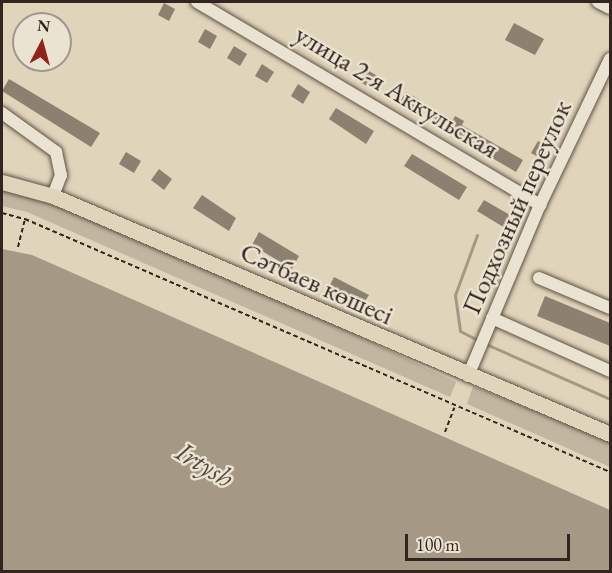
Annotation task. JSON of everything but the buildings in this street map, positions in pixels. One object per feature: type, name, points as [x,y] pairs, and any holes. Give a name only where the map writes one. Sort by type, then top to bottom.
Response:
[{"type":"main road","name":"Сәтбаев көшесі","points":[[2,182],[53,196],[468,376],[610,434]]},
{"type":"street","name":"улица 2-я Аккульская","points":[[197,2],[540,205]]},
{"type":"street","points":[[598,2],[610,8]]},
{"type":"street","name":"Подхозный переулок","points":[[468,376],[540,205],[610,59]]},
{"type":"street","points":[[2,113],[56,152],[61,175],[53,196]]},
{"type":"street","points":[[539,278],[610,308]]},
{"type":"street","points":[[492,318],[610,371]]},
{"type":"path","points":[[2,213],[25,219],[454,408],[610,472]]},
{"type":"path","points":[[18,247],[25,219]]},
{"type":"path","points":[[446,432],[454,408]]},
{"type":"shaded area","points":[[2,186],[129,228],[456,382],[450,397],[27,212],[2,206]]},
{"type":"shaded area","points":[[473,386],[610,442],[610,467],[467,404]]},
{"type":"water","name":"Irtysh","points":[[2,249],[32,255],[610,510],[610,571],[2,571]]},
{"type":"waterway","points":[[477,235],[455,295],[460,331],[480,341]]},
{"type":"waterway","points":[[486,344],[610,399]]}]
